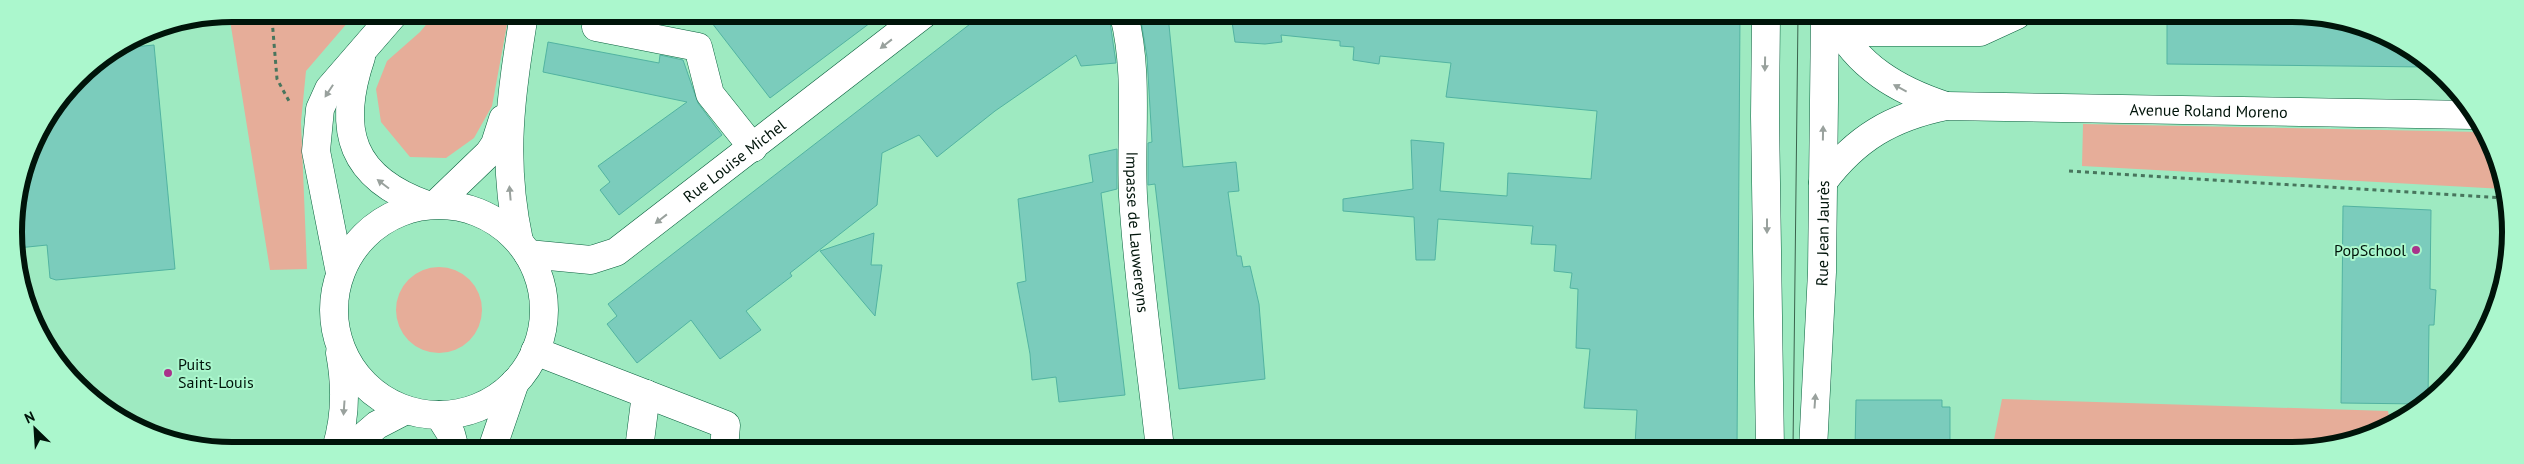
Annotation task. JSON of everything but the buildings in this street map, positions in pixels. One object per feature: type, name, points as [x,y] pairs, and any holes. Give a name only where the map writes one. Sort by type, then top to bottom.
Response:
[{"type":"street","points":[[340,273],[333,230],[318,168],[316,131],[320,109],[329,89],[387,22]]},
{"type":"street","points":[[494,442],[516,381],[535,351],[543,325],[544,306],[539,279],[523,248],[511,205],[509,178],[512,94],[523,22]]},
{"type":"street","name":"Rue Louise Michel","points":[[523,248],[591,260],[616,252],[914,22]]},
{"type":"street","name":"Impasse de Lauwereyns","points":[[1125,22],[1131,55],[1133,195],[1136,238],[1159,442]]},
{"type":"street","points":[[1766,22],[1764,116],[1770,442]]},
{"type":"street","name":"Rue Jean Jaurès","points":[[1813,442],[1820,328],[1825,22]]},
{"type":"street","name":"Avenue Roland Moreno","points":[[1834,22],[1848,44],[1888,81],[1910,93],[1946,106]]},
{"type":"street","points":[[1858,32],[1980,32],[2002,22]]},
{"type":"street","points":[[596,27],[698,48],[710,94],[752,148]]},
{"type":"street","points":[[364,49],[351,93],[350,119],[357,153],[375,178],[391,190],[431,205]]},
{"type":"street","points":[[431,205],[489,153],[495,144],[512,94]]},
{"type":"street","name":"Avenue Roland Moreno","points":[[1823,182],[1865,138],[1883,126],[1913,113],[1946,106],[2465,115]]},
{"type":"street","points":[[338,442],[343,421],[344,400],[334,308],[340,273],[354,247],[374,227],[399,212],[431,205],[454,206],[481,213],[505,228],[523,248]]},
{"type":"street","points":[[338,342],[349,364],[364,384],[379,396],[406,410],[440,415],[476,408],[501,394],[516,381]]},
{"type":"street","points":[[535,351],[726,425],[725,442]]},
{"type":"street","points":[[640,442],[646,394]]},
{"type":"street","points":[[356,442],[377,425],[406,410]]},
{"type":"street","points":[[440,415],[452,442]]},
{"type":"path","points":[[272,22],[277,79],[301,122],[316,131]]},
{"type":"path","points":[[2069,171],[2498,198]]},
{"type":"shaded area","points":[[230,22],[348,22],[306,71],[301,122],[307,269],[270,270]]},
{"type":"shaded area","points":[[428,22],[508,22],[492,106],[474,138],[446,158],[410,157],[381,122],[376,89],[387,61],[420,32]]},
{"type":"shaded area","points":[[2083,124],[2476,132],[2486,152],[2496,189],[2082,166]]},
{"type":"shaded area","points":[[439,267],[455,270],[463,274],[475,286],[479,294],[482,310],[479,326],[475,334],[463,346],[455,350],[439,353],[423,350],[415,346],[403,334],[399,326],[396,310],[399,294],[403,286],[415,274],[423,270]]},
{"type":"shaded area","points":[[2002,399],[2388,411],[2389,417],[2372,426],[2346,434],[2319,440],[2292,442],[1994,442]]},
{"type":"tram line","points":[[1793,442],[1798,22]]},
{"type":"place","name":"PopSchool","points":[[2416,250]]},
{"type":"place","name":"Puits Saint-Louis","points":[[168,373]]}]
